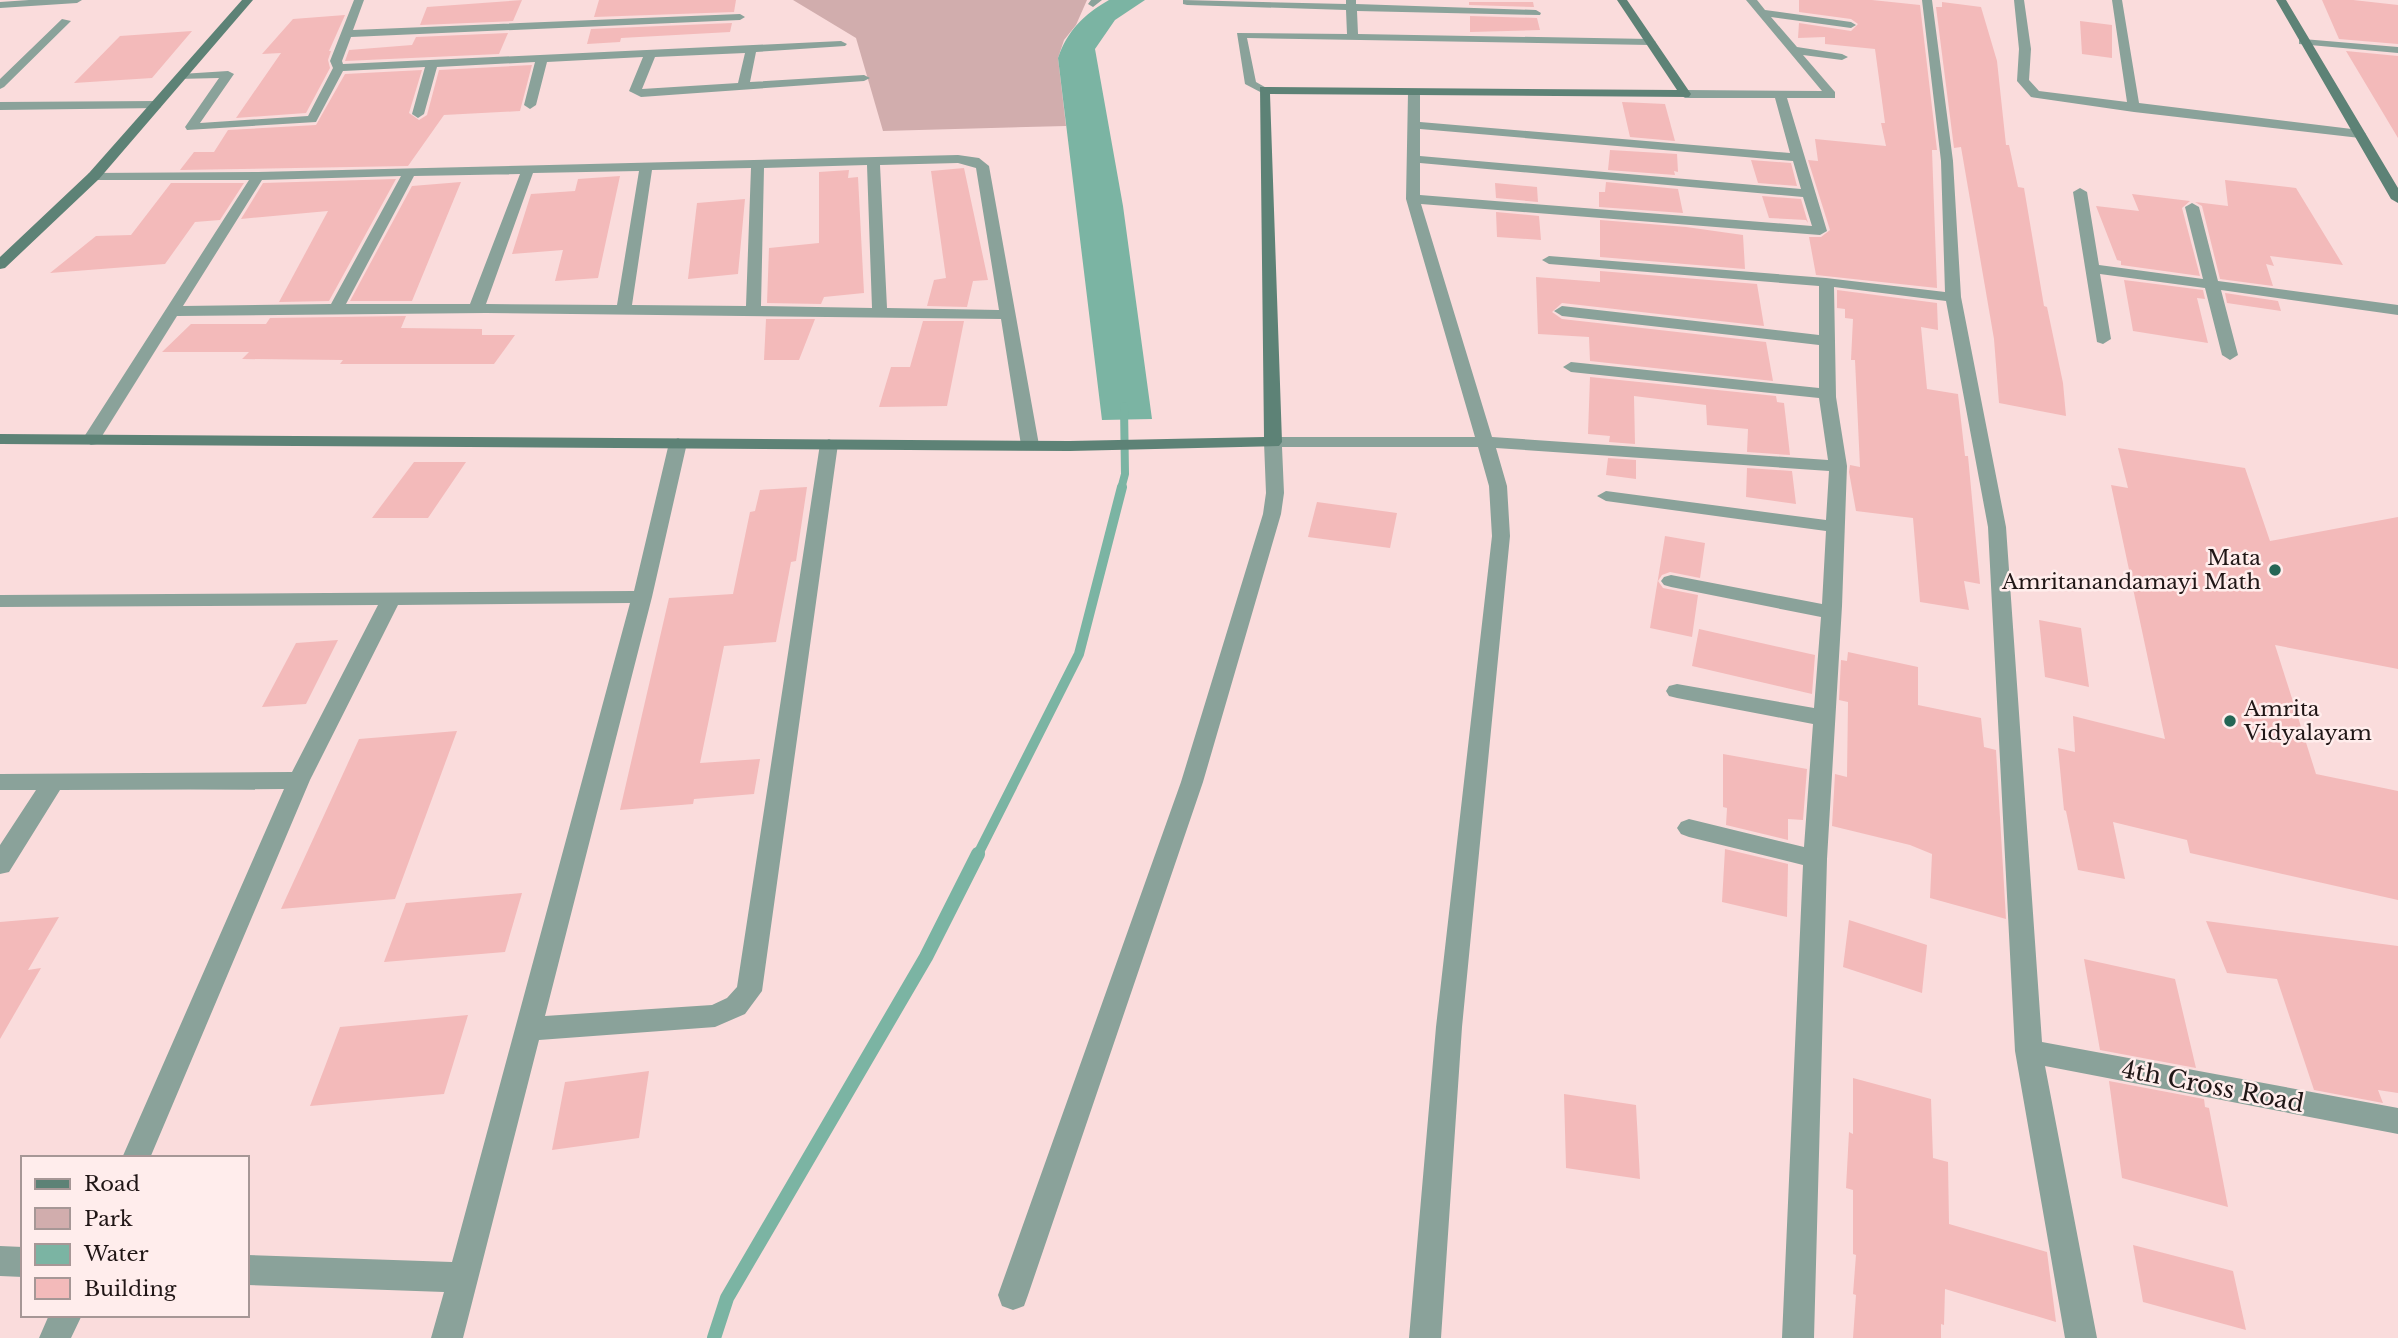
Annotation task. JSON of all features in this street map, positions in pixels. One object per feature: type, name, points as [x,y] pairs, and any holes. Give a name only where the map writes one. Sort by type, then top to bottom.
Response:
[{"type":"street","points":[[0,5],[77,0]]},
{"type":"street","points":[[0,265],[94,176],[248,0]]},
{"type":"street","points":[[339,68],[336,61],[359,0],[364,0]]},
{"type":"street","points":[[1622,0],[1685,94]]},
{"type":"street","points":[[1650,42],[1241,35],[1251,84],[1264,90],[1831,95],[1751,0]]},
{"type":"street","points":[[1927,0],[1948,161],[1953,297],[1997,527],[2029,1051],[2081,1338]]},
{"type":"street","points":[[2019,0],[2025,49],[2023,81],[2035,94],[2360,134]]},
{"type":"street","points":[[2117,0],[2134,108]]},
{"type":"street","points":[[2281,0],[2398,199]]},
{"type":"street","points":[[1187,2],[1351,5],[1536,13]]},
{"type":"street","points":[[1351,5],[1353,36],[1359,38]]},
{"type":"street","points":[[1763,13],[1851,25]]},
{"type":"street","points":[[346,34],[740,18]]},
{"type":"street","points":[[0,85],[66,21]]},
{"type":"street","points":[[2304,42],[2398,50]]},
{"type":"street","points":[[339,68],[841,44]]},
{"type":"street","points":[[743,86],[751,50]]},
{"type":"street","points":[[1792,50],[1842,57]]},
{"type":"street","points":[[650,55],[635,91],[641,93],[864,78]]},
{"type":"street","points":[[530,105],[542,58]]},
{"type":"street","points":[[418,114],[432,63]]},
{"type":"street","points":[[181,77],[228,74],[191,127],[312,119],[339,68]]},
{"type":"street","points":[[1013,1295],[1192,782],[1272,514],[1275,493],[1264,90]]},
{"type":"street","points":[[1414,93],[1413,199],[1498,486],[1501,536],[1449,1027],[1425,1338]]},
{"type":"street","points":[[1413,199],[1820,231],[1780,96]]},
{"type":"street","points":[[0,106],[156,105]]},
{"type":"street","points":[[1414,125],[1797,157]]},
{"type":"street","points":[[94,176],[258,176],[646,165],[958,159],[974,161],[982,166],[1030,445]]},
{"type":"street","points":[[1414,159],[1811,194]]},
{"type":"street","points":[[873,162],[880,313]]},
{"type":"street","points":[[753,310],[758,164]]},
{"type":"street","points":[[624,308],[646,165]]},
{"type":"street","points":[[476,309],[528,170]]},
{"type":"street","points":[[337,307],[409,173]]},
{"type":"street","points":[[91,440],[258,176]]},
{"type":"street","points":[[2080,192],[2104,339]]},
{"type":"street","points":[[2192,207],[2230,355]]},
{"type":"street","points":[[1549,260],[1826,282],[1953,297]]},
{"type":"street","points":[[2092,268],[2398,310]]},
{"type":"street","points":[[1798,1338],[1815,859],[1838,466],[1832,444],[1827,394],[1826,282]]},
{"type":"street","points":[[172,311],[337,307],[624,308],[1008,315]]},
{"type":"street","points":[[1562,311],[1828,341]]},
{"type":"street","points":[[1571,367],[1827,394]]},
{"type":"street","points":[[0,439],[1070,446],[1484,442],[1838,466]]},
{"type":"street","points":[[447,1338],[642,597],[678,443]]},
{"type":"street","points":[[528,1029],[715,1016],[736,1006],[749,991],[830,444]]},
{"type":"street","points":[[1606,496],[1835,527]]},
{"type":"street","points":[[1671,581],[1831,612]]},
{"type":"street","points":[[0,601],[642,597]]},
{"type":"street","points":[[137,1156],[299,780],[392,598]]},
{"type":"street","points":[[1677,691],[1825,718]]},
{"type":"street","points":[[0,782],[299,780]]},
{"type":"street","points":[[0,865],[53,782]]},
{"type":"street","points":[[1689,828],[1815,859]]},
{"type":"street","name":"4th Cross Road","points":[[2029,1051],[2398,1121]]},
{"type":"street","points":[[0,1261],[21,1262]]},
{"type":"street","points":[[248,1270],[463,1278]]},
{"type":"street","points":[[55,1338],[65,1317]]},
{"type":"green space","points":[[793,0],[1087,0],[1076,25],[1064,40],[1058,58],[1066,126],[883,131],[856,38]]},
{"type":"water","points":[[1109,0],[1145,0],[1115,20],[1095,49],[1123,206],[1152,419],[1102,420],[1058,58],[1066,40],[1078,24]]},
{"type":"building","points":[[522,0],[513,21],[420,25],[427,7]]},
{"type":"building","points":[[599,0],[736,0],[734,12],[594,17]]},
{"type":"building","points":[[1799,0],[1872,0],[1920,5],[1937,150],[1932,150],[1937,288],[1816,275],[1809,237],[1821,237],[1830,230],[1808,160],[1818,161],[1815,139],[1886,146],[1881,123],[1885,123],[1875,49],[1825,44],[1825,37],[1798,38],[1799,23],[1851,31],[1858,24],[1851,19],[1799,12]]},
{"type":"building","points":[[2322,0],[2398,5],[2398,44],[2339,39]]},
{"type":"building","points":[[1469,2],[1533,2],[1534,7],[1469,5]]},
{"type":"building","points":[[1942,2],[1981,7],[1997,61],[2006,145],[2009,145],[2018,187],[2024,188],[2044,306],[2047,307],[2063,383],[2066,416],[1999,403],[1994,339],[1961,147],[1954,148],[1936,7],[1942,7]]},
{"type":"building","points":[[345,15],[329,51],[330,68],[306,113],[236,118],[281,53],[262,54],[293,19]]},
{"type":"building","points":[[1470,16],[1537,18],[1540,30],[1470,32]]},
{"type":"building","points":[[2080,21],[2112,25],[2112,58],[2082,54]]},
{"type":"building","points":[[732,23],[730,32],[621,38],[620,42],[587,44],[591,29]]},
{"type":"building","points":[[192,31],[152,78],[74,83],[120,36]]},
{"type":"building","points":[[508,33],[499,54],[345,61],[349,50],[412,45],[416,37]]},
{"type":"building","points":[[2346,51],[2398,56],[2398,138]]},
{"type":"building","points":[[532,65],[520,111],[444,115],[408,166],[180,170],[194,152],[214,152],[228,130],[316,125],[345,74],[422,70],[409,113],[419,120],[427,115],[439,70]]},
{"type":"building","points":[[1622,102],[1665,104],[1675,141],[1630,137]]},
{"type":"building","points":[[1610,150],[1677,154],[1678,172],[1674,171],[1675,175],[1608,170]]},
{"type":"building","points":[[1751,160],[1791,163],[1797,186],[1758,183]]},
{"type":"building","points":[[964,168],[988,280],[973,281],[967,307],[927,306],[934,280],[946,278],[931,171]]},
{"type":"building","points":[[849,170],[848,178],[858,177],[864,293],[824,297],[821,304],[767,303],[769,248],[819,243],[819,172]]},
{"type":"building","points":[[620,176],[598,278],[555,281],[563,250],[512,254],[531,194],[575,191],[578,179]]},
{"type":"building","points":[[396,179],[329,301],[279,302],[328,211],[241,219],[263,183]]},
{"type":"building","points":[[2225,180],[2296,188],[2343,265],[2270,256],[2274,266],[2266,264],[2273,286],[2220,279],[2202,206],[2195,202],[2228,206]]},
{"type":"building","points":[[461,182],[412,301],[350,301],[412,186]]},
{"type":"building","points":[[1606,182],[1678,189],[1683,213],[1599,207],[1599,192],[1605,192]]},
{"type":"building","points":[[171,183],[244,183],[220,220],[195,222],[165,264],[50,273],[96,236],[131,235]]},
{"type":"building","points":[[1495,183],[1537,187],[1538,202],[1496,198]]},
{"type":"building","points":[[2132,194],[2190,201],[2182,208],[2200,276],[2121,265],[2096,206],[2139,211]]},
{"type":"building","points":[[1762,196],[1801,199],[1808,223],[1806,220],[1769,218]]},
{"type":"building","points":[[745,199],[738,274],[688,279],[697,203]]},
{"type":"building","points":[[1496,212],[1539,216],[1541,240],[1497,237]]},
{"type":"building","points":[[1600,220],[1743,235],[1745,269],[1600,257]]},
{"type":"building","points":[[1600,271],[1757,284],[1764,326],[1562,303],[1552,312],[1562,319],[1766,342],[1773,381],[1590,361],[1589,337],[1538,334],[1536,277],[1600,282]]},
{"type":"building","points":[[2124,280],[2203,290],[2205,299],[2197,298],[2208,343],[2133,331]]},
{"type":"building","points":[[1837,290],[1937,303],[1938,330],[1921,327],[1927,389],[1958,394],[1965,456],[1968,456],[1980,584],[1964,581],[1969,610],[1920,602],[1913,518],[1856,511],[1849,472],[1850,465],[1860,467],[1855,360],[1851,360],[1853,319],[1845,318],[1845,309],[1837,308]]},
{"type":"building","points":[[2225,293],[2278,301],[2281,311],[2227,303]]},
{"type":"building","points":[[406,316],[401,328],[482,329],[482,335],[515,335],[494,364],[340,364],[343,360],[242,359],[249,352],[162,352],[191,324],[266,324],[270,318]]},
{"type":"building","points":[[766,319],[815,319],[799,360],[764,360]]},
{"type":"building","points":[[923,321],[964,321],[947,406],[879,407],[891,367],[910,367]]},
{"type":"building","points":[[1590,377],[1776,396],[1777,402],[1784,403],[1790,455],[1747,452],[1748,429],[1707,425],[1706,405],[1634,396],[1635,444],[1609,442],[1610,436],[1588,434]]},
{"type":"building","name":"Amrita Vidyalayam","points":[[2118,448],[2245,468],[2270,541],[2398,517],[2398,669],[2275,645],[2316,774],[2398,791],[2398,900],[2190,853],[2187,840],[2113,822],[2125,879],[2078,870],[2064,810],[2058,748],[2075,752],[2073,716],[2165,739],[2111,485],[2128,488]]},
{"type":"building","points":[[1608,458],[1636,460],[1636,479],[1606,475]]},
{"type":"building","points":[[414,462],[466,462],[428,518],[372,518]]},
{"type":"building","points":[[1747,468],[1792,471],[1796,504],[1746,497]]},
{"type":"building","points":[[807,487],[796,561],[791,562],[776,642],[724,646],[700,763],[760,759],[754,794],[694,799],[693,804],[620,810],[669,598],[733,594],[750,512],[755,511],[760,490]]},
{"type":"building","points":[[1317,502],[1397,513],[1390,548],[1308,537]]},
{"type":"building","points":[[1665,536],[1705,543],[1700,578],[1670,572],[1662,575],[1658,581],[1663,588],[1698,595],[1692,637],[1650,628]]},
{"type":"building","points":[[2039,620],[2081,628],[2089,687],[2045,677]]},
{"type":"building","points":[[1699,629],[1815,655],[1812,694],[1692,666]]},
{"type":"building","points":[[338,640],[306,704],[262,707],[296,643]]},
{"type":"building","points":[[1848,652],[1918,667],[1918,705],[1981,718],[1984,747],[1996,750],[2006,919],[1930,898],[1932,854],[1910,845],[1832,826],[1835,774],[1847,777],[1848,702],[1839,700],[1841,660],[1847,661]]},
{"type":"building","points":[[457,731],[395,899],[281,909],[359,739]]},
{"type":"building","points":[[1723,754],[1807,769],[1803,820],[1788,819],[1788,840],[1726,825],[1727,808],[1723,807]]},
{"type":"building","points":[[1725,849],[1788,864],[1787,917],[1722,902]]},
{"type":"building","points":[[522,893],[505,952],[384,962],[406,903]]},
{"type":"building","points":[[59,917],[28,970],[41,968],[0,1039],[0,922]]},
{"type":"building","points":[[1849,920],[1927,945],[1922,993],[1843,967]]},
{"type":"building","points":[[2206,921],[2398,946],[2398,1093],[2378,1090],[2383,1103],[2314,1090],[2277,979],[2227,973]]},
{"type":"building","points":[[2084,959],[2175,979],[2196,1068],[2100,1050]]},
{"type":"building","points":[[468,1015],[444,1094],[310,1106],[340,1027]]},
{"type":"building","points":[[649,1071],[639,1138],[552,1150],[565,1082]]},
{"type":"building","points":[[1853,1078],[1931,1099],[1933,1158],[1948,1162],[1949,1224],[2047,1252],[2056,1322],[1945,1289],[1941,1338],[1853,1338],[1856,1255],[1853,1254],[1853,1190],[1846,1188],[1849,1132],[1853,1134]]},
{"type":"building","points":[[2109,1081],[2204,1099],[2205,1107],[2209,1108],[2228,1207],[2122,1178]]},
{"type":"building","points":[[1564,1094],[1636,1105],[1640,1179],[1566,1168]]},
{"type":"building","points":[[2133,1245],[2233,1271],[2246,1330],[2143,1302]]},
{"type":"waterway","points":[[1121,489],[1125,474],[1124,406]]},
{"type":"waterway","points":[[977,856],[1079,654],[1122,487]]},
{"type":"waterway","points":[[714,1338],[727,1298],[926,957],[978,854]]},
{"type":"place","name":"Mata Amritanandamayi Math","points":[[2275,570]]},
{"type":"place","name":"Amrita Vidyalayam","points":[[2230,721]]}]
